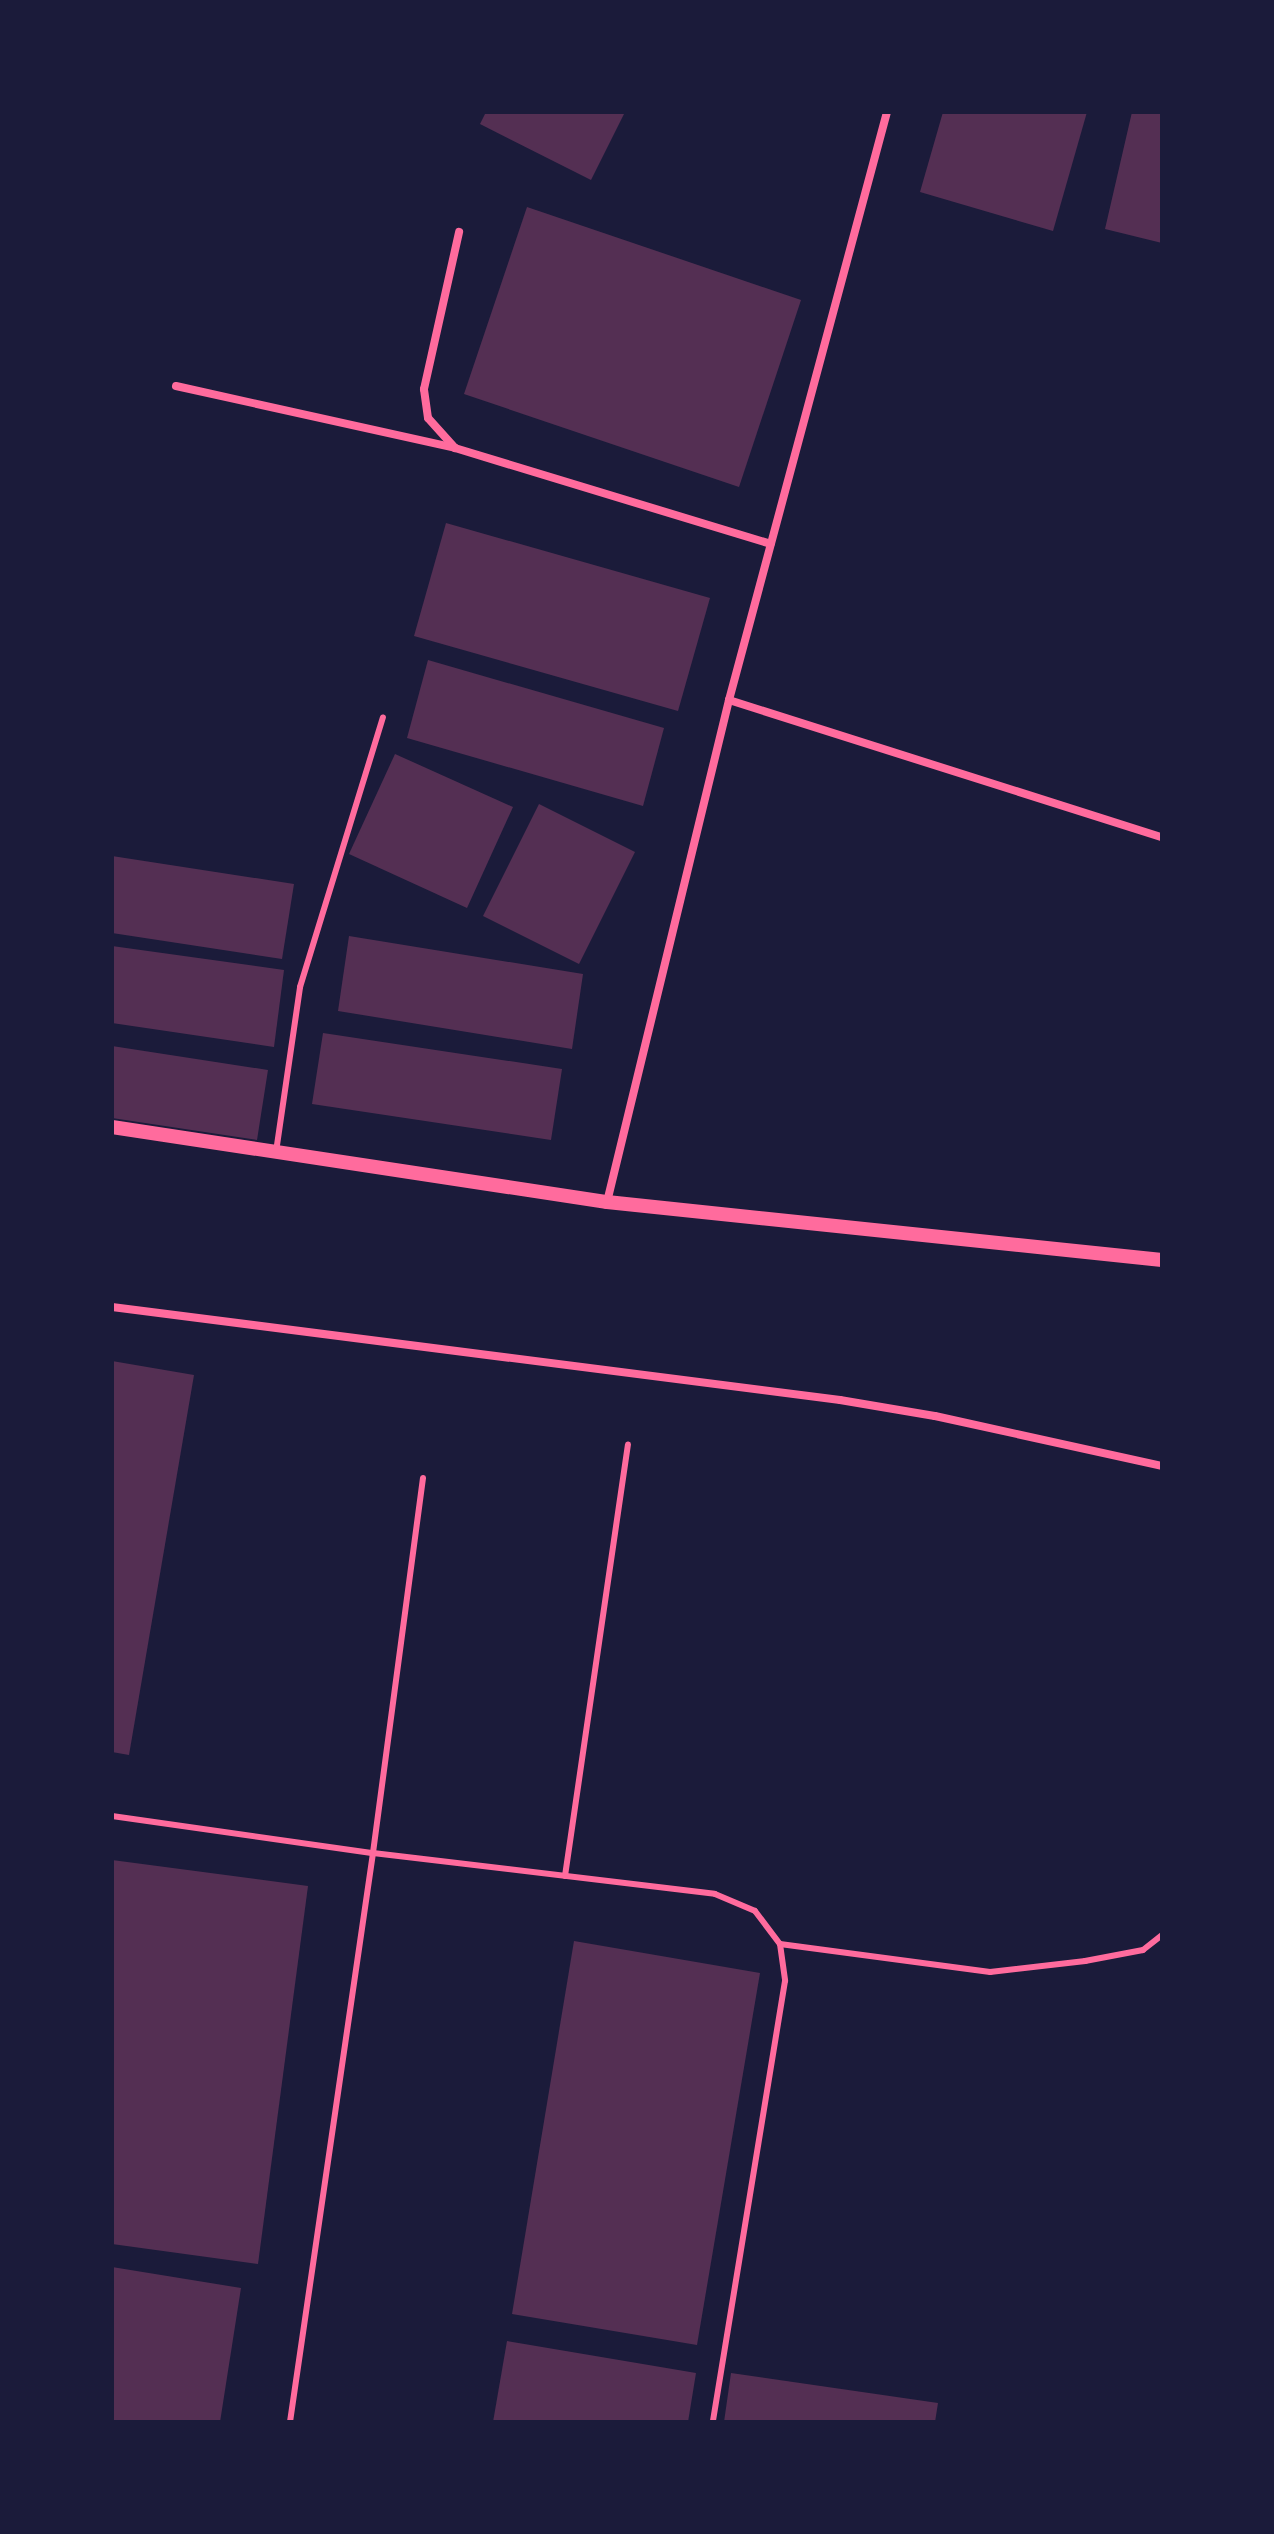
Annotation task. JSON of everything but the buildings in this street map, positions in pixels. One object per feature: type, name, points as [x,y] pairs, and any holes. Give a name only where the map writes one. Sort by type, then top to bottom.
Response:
[{"type":"street","points":[[607,1202],[729,700],[887,112]]},
{"type":"street","points":[[455,448],[428,418],[424,389],[459,232]]},
{"type":"street","points":[[176,386],[455,448],[771,544]]},
{"type":"street","points":[[729,700],[1162,837]]},
{"type":"street","points":[[112,1127],[607,1202],[1162,1260]]},
{"type":"street","points":[[112,1307],[840,1400],[935,1416],[1162,1466]]},
{"type":"lane","points":[[276,1152],[300,987],[383,718]]},
{"type":"lane","points":[[565,1876],[628,1445]]},
{"type":"lane","points":[[290,2422],[373,1853],[423,1478]]},
{"type":"lane","points":[[112,1816],[373,1853],[715,1894],[755,1911],[780,1944],[785,1981],[713,2422]]},
{"type":"lane","points":[[780,1944],[990,1972],[1085,1961],[1143,1950],[1162,1935]]}]
